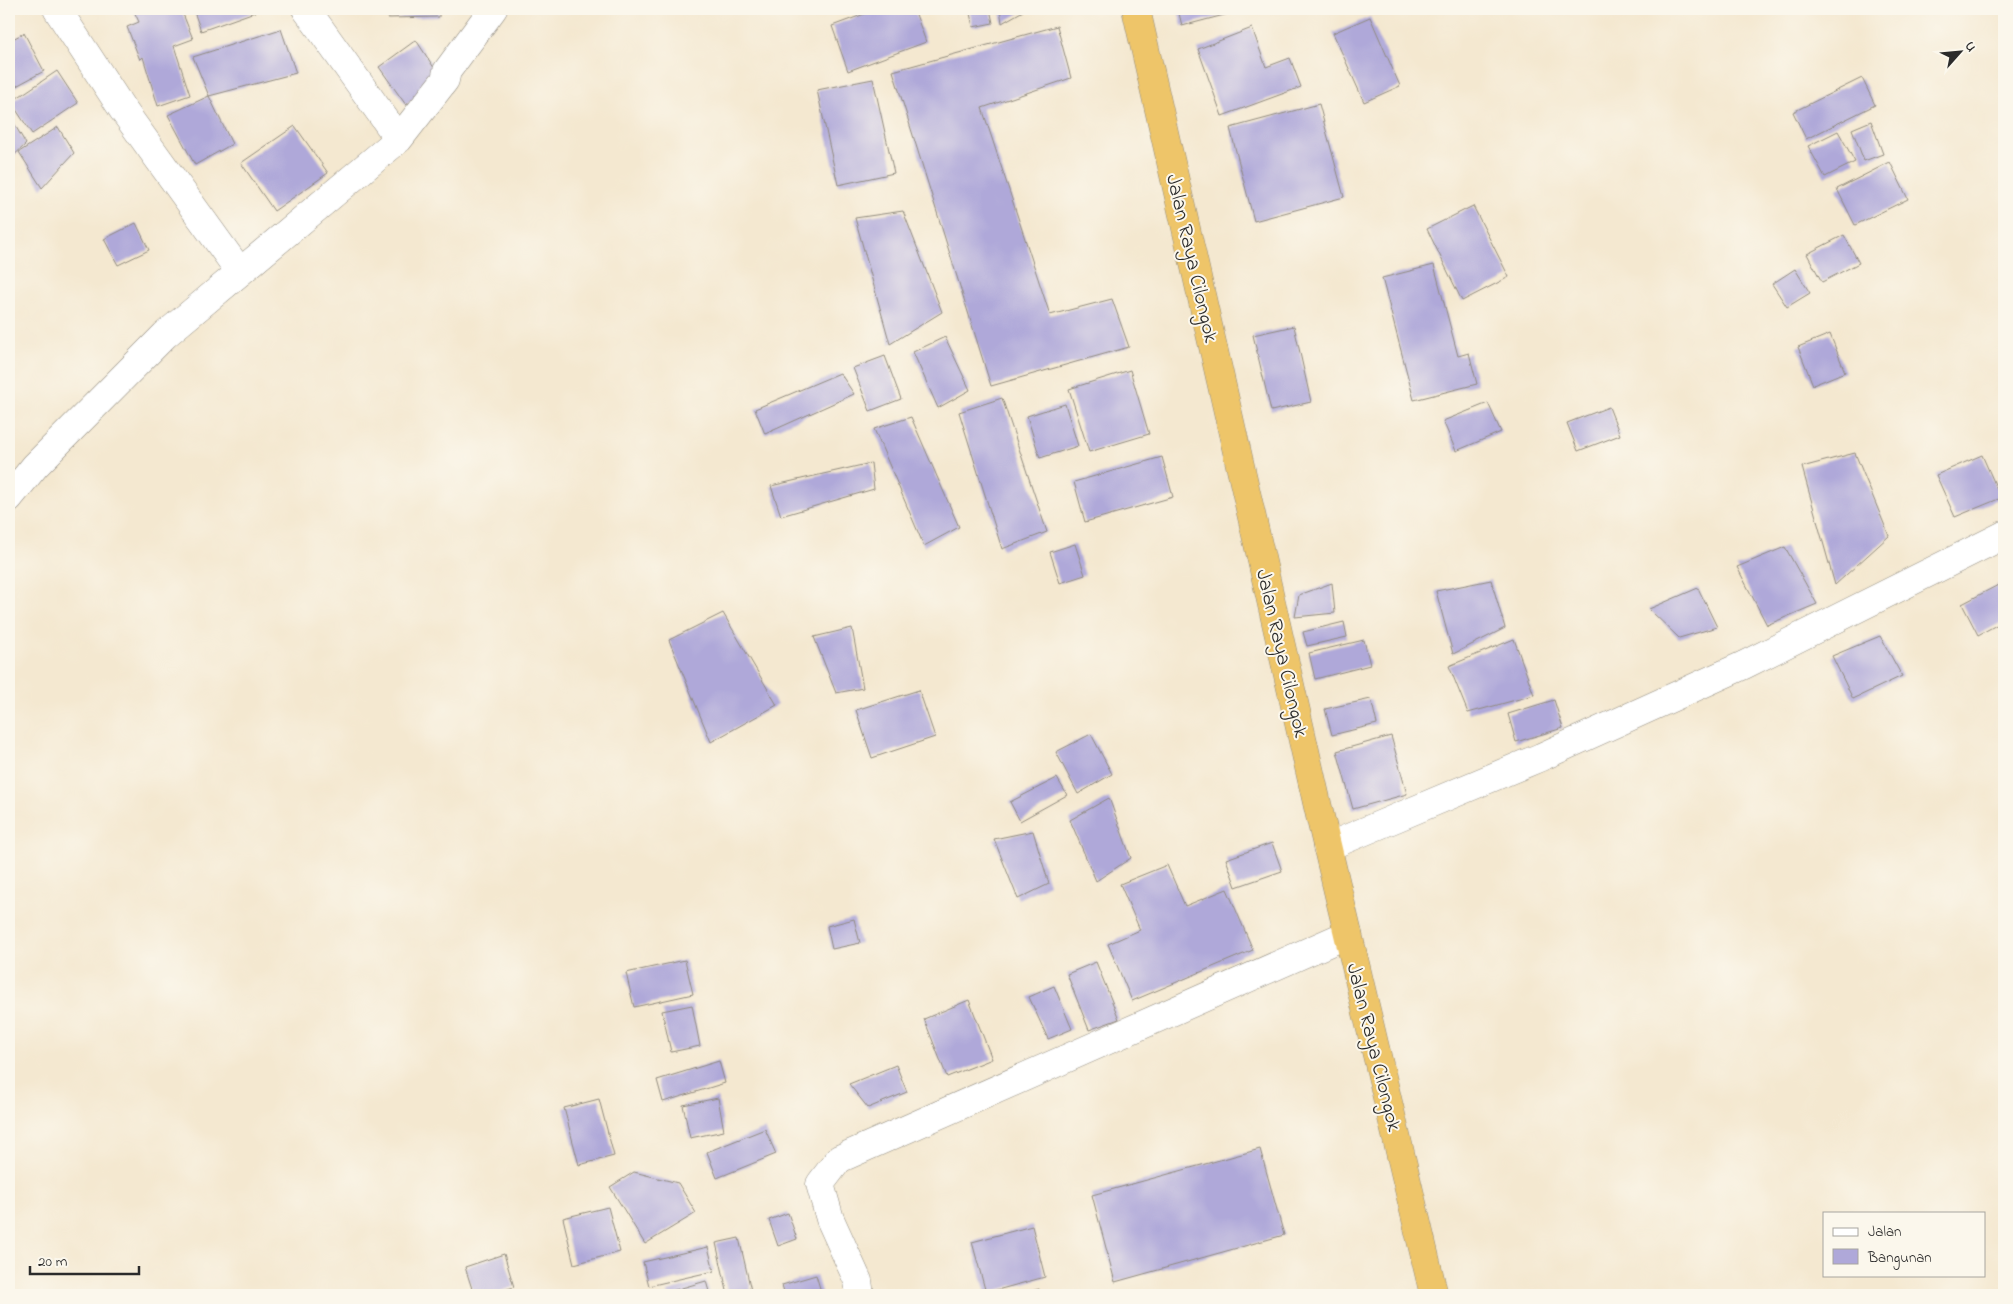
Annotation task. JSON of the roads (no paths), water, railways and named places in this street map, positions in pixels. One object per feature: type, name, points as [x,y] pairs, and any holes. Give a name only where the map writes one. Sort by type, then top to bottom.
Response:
[{"type":"highway","name":"Jalan Raya Cilongok","points":[[1136,9],[1327,847],[1434,1295]]},
{"type":"street","points":[[57,9],[123,110],[240,272]]},
{"type":"street","points":[[306,9],[399,139]]},
{"type":"street","points":[[9,498],[35,466],[165,335],[399,139],[445,80],[446,70],[493,9]]},
{"type":"street","points":[[1327,847],[1541,757],[1744,665],[2004,535]]},
{"type":"street","points":[[860,1295],[858,1282],[830,1220],[820,1184],[839,1159],[1348,934]]}]
